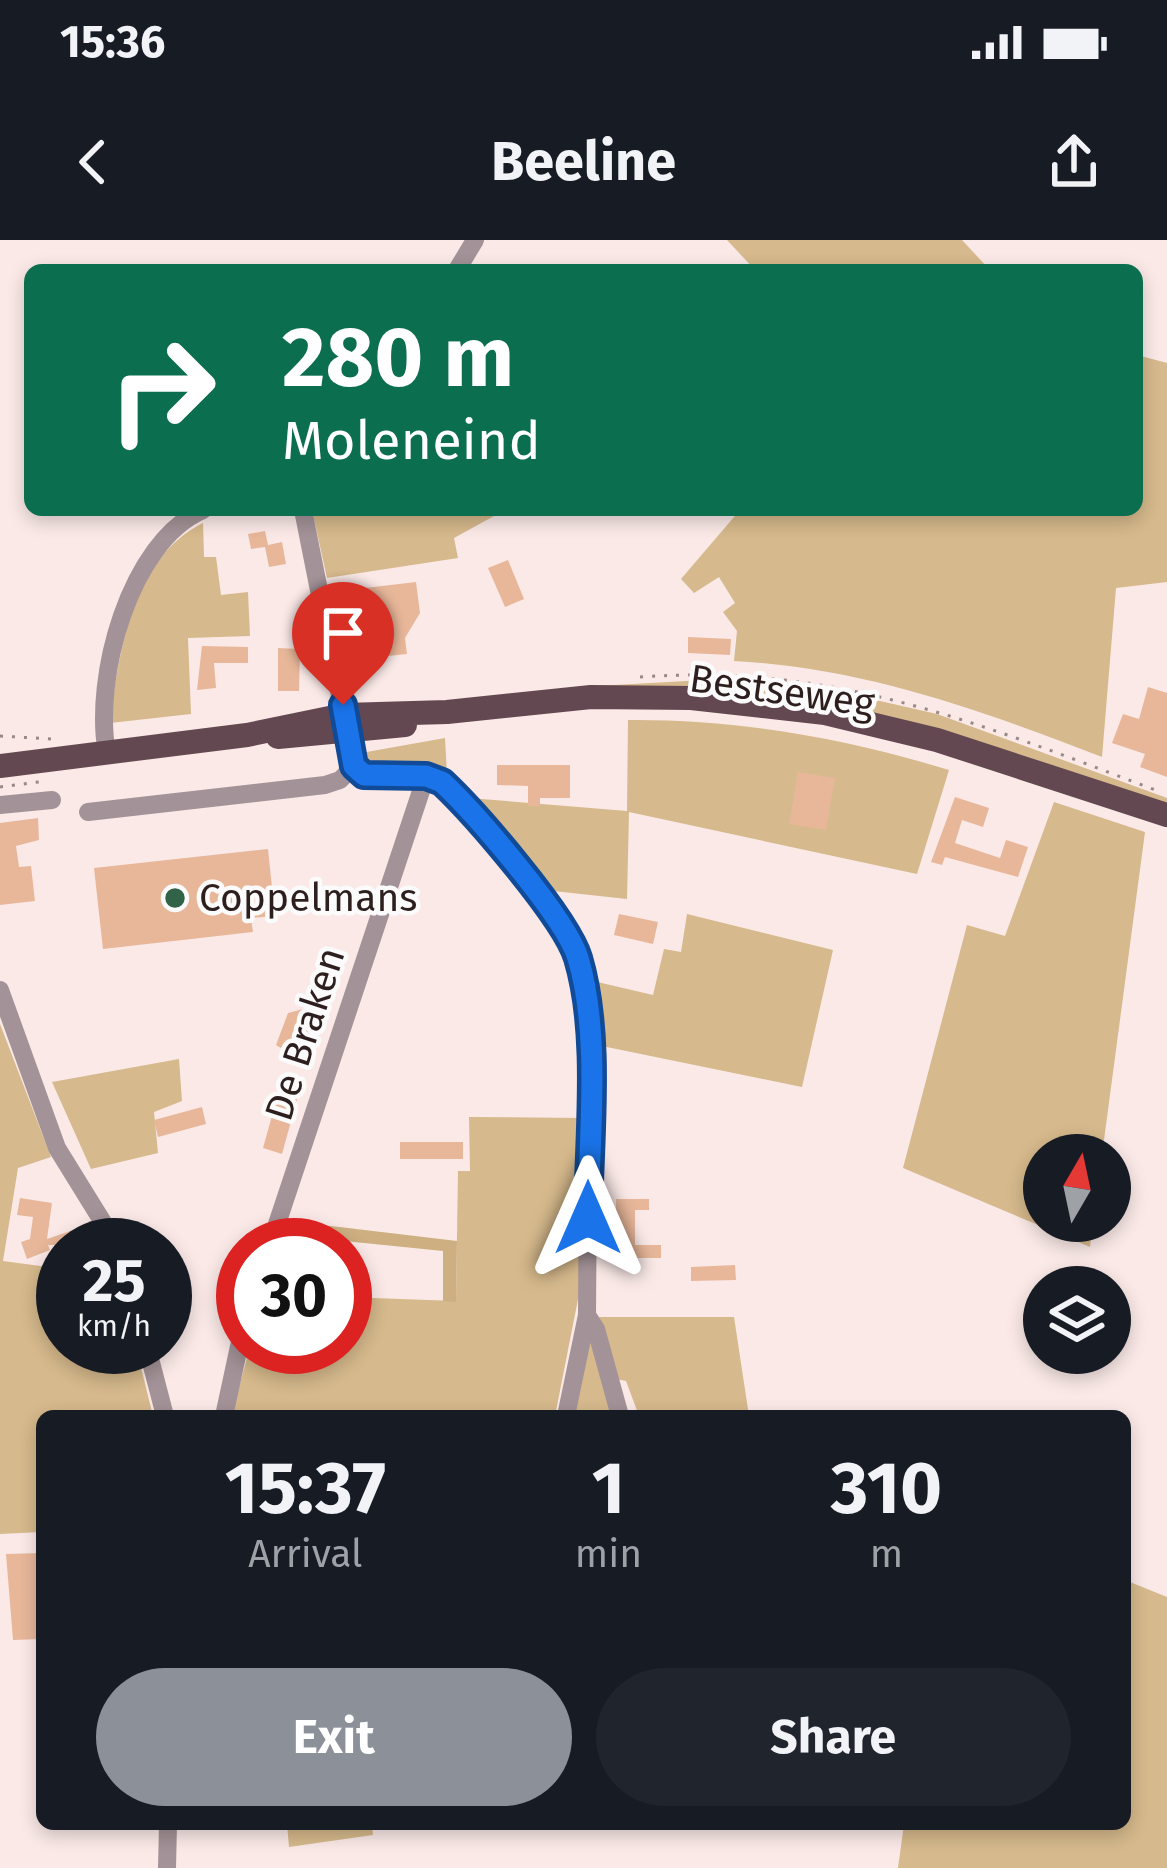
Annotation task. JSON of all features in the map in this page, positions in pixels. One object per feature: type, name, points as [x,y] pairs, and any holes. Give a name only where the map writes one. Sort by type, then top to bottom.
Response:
[{"type":"main road","name":"Bestseweg","points":[[0,766],[346,724],[410,710],[447,712],[591,698],[747,701],[825,712],[937,740],[1167,815]]},
{"type":"street","points":[[107,753],[104,694],[124,615],[158,544],[193,516]]},
{"type":"street","points":[[300,516],[354,766],[364,775],[426,776],[452,791],[556,919],[577,953],[589,1038],[587,1315],[567,1410]]},
{"type":"street","points":[[88,812],[325,785],[354,766]]},
{"type":"street","name":"De Braken","points":[[279,1218],[426,776]]},
{"type":"street","points":[[0,806],[52,800]]},
{"type":"street","points":[[0,990],[57,1148],[100,1218]]},
{"type":"street","points":[[587,1315],[596,1329],[618,1410]]},
{"type":"street","points":[[154,1374],[163,1410]]},
{"type":"street","points":[[225,1410],[233,1374]]},
{"type":"street","points":[[167,1868],[169,1830]]},
{"type":"shaded area","points":[[727,240],[962,240],[984,264],[749,264]]},
{"type":"shaded area","points":[[1143,357],[1167,363],[1167,582],[1116,588],[1102,757],[967,708],[876,682],[734,661],[737,631],[723,612],[735,603],[719,577],[694,593],[681,579],[735,516],[1143,516]]},
{"type":"shaded area","points":[[313,516],[494,516],[454,538],[458,558],[327,578]]},
{"type":"shaded area","points":[[203,523],[204,557],[216,557],[221,595],[248,592],[250,636],[188,638],[191,714],[110,723],[125,638],[145,583],[179,539]]},
{"type":"shaded area","points":[[741,678],[823,688],[937,714],[1167,798],[1167,809],[941,733],[596,686]]},
{"type":"shaded area","points":[[628,720],[790,733],[949,770],[917,874],[629,812],[627,899],[544,890],[469,798],[627,811]]},
{"type":"shaded area","points":[[445,738],[447,775],[364,765],[361,753]]},
{"type":"shaded area","points":[[1054,802],[1145,832],[1105,1134],[1023,1134],[1023,1219],[903,1168],[967,925],[1005,936]]},
{"type":"shaded area","points":[[687,914],[833,950],[802,1087],[597,1045],[593,981],[653,995],[664,949],[681,952]]},
{"type":"shaded area","points":[[0,1024],[51,1157],[18,1168],[3,1261],[36,1265],[36,1374],[143,1374],[152,1410],[36,1410],[36,1532],[0,1534]]},
{"type":"shaded area","points":[[179,1059],[182,1101],[154,1112],[158,1153],[91,1169],[52,1082]]},
{"type":"shaded area","points":[[469,1117],[584,1118],[580,1289],[556,1410],[233,1410],[243,1374],[372,1374],[372,1298],[456,1301],[458,1171],[470,1171]]},
{"type":"shaded area","points":[[372,1231],[457,1241],[456,1302],[443,1301],[443,1251],[372,1244]]},
{"type":"shaded area","points":[[599,1317],[734,1317],[748,1410],[637,1410],[626,1381],[616,1379]]},
{"type":"shaded area","points":[[590,1339],[613,1410],[574,1410]]},
{"type":"shaded area","points":[[1131,1582],[1167,1597],[1167,1868],[898,1868],[903,1830],[1131,1830]]},
{"type":"shaded area","points":[[288,1830],[373,1830],[373,1835],[289,1847]]},
{"type":"building","points":[[265,531],[268,545],[282,542],[286,564],[269,567],[265,547],[251,549],[248,534]]},
{"type":"building","points":[[508,560],[524,599],[505,607],[488,568]]},
{"type":"building","points":[[416,582],[420,613],[405,638],[407,654],[388,656],[387,643],[355,647],[348,590]]},
{"type":"building","points":[[688,637],[731,639],[730,655],[688,653]]},
{"type":"building","points":[[202,646],[248,647],[248,663],[214,663],[216,688],[197,690]]},
{"type":"building","points":[[278,648],[300,649],[299,691],[278,691]]},
{"type":"building","points":[[1148,687],[1167,693],[1167,777],[1140,767],[1145,754],[1112,743],[1123,714],[1139,719]]},
{"type":"building","points":[[497,765],[570,765],[570,798],[540,798],[540,806],[528,806],[528,786],[497,785]]},
{"type":"building","points":[[798,772],[835,778],[826,830],[789,824]]},
{"type":"building","points":[[955,797],[989,808],[983,827],[962,820],[955,843],[1000,858],[1006,840],[1028,847],[1018,877],[945,857],[942,865],[931,862]]},
{"type":"building","points":[[38,818],[39,840],[16,846],[19,867],[31,866],[35,901],[0,905],[0,823]]},
{"type":"building","points":[[268,849],[275,916],[251,918],[253,932],[103,949],[94,868]]},
{"type":"building","points":[[619,914],[658,922],[653,944],[614,935]]},
{"type":"building","points":[[303,1009],[322,1021],[298,1059],[276,1045],[288,1013]]},
{"type":"building","points":[[280,1087],[299,1092],[282,1154],[263,1148]]},
{"type":"building","points":[[202,1107],[206,1124],[158,1137],[154,1120]]},
{"type":"building","points":[[400,1142],[463,1142],[463,1159],[400,1159]]},
{"type":"building","points":[[20,1198],[52,1203],[50,1218],[36,1218],[36,1255],[27,1259],[21,1242],[30,1239],[33,1217],[17,1215]]},
{"type":"building","points":[[616,1199],[649,1199],[649,1210],[635,1210],[635,1245],[661,1245],[661,1258],[617,1258]]},
{"type":"building","points":[[735,1265],[736,1280],[691,1281],[691,1267]]},
{"type":"building","points":[[36,1553],[36,1639],[13,1640],[6,1554]]},
{"type":"place","name":"Coppelmans","points":[[175,898]]},
{"type":"route","points":[[343,705],[354,766],[364,775],[426,776],[442,782],[556,919],[577,953],[589,1038],[588,1218]]}]
